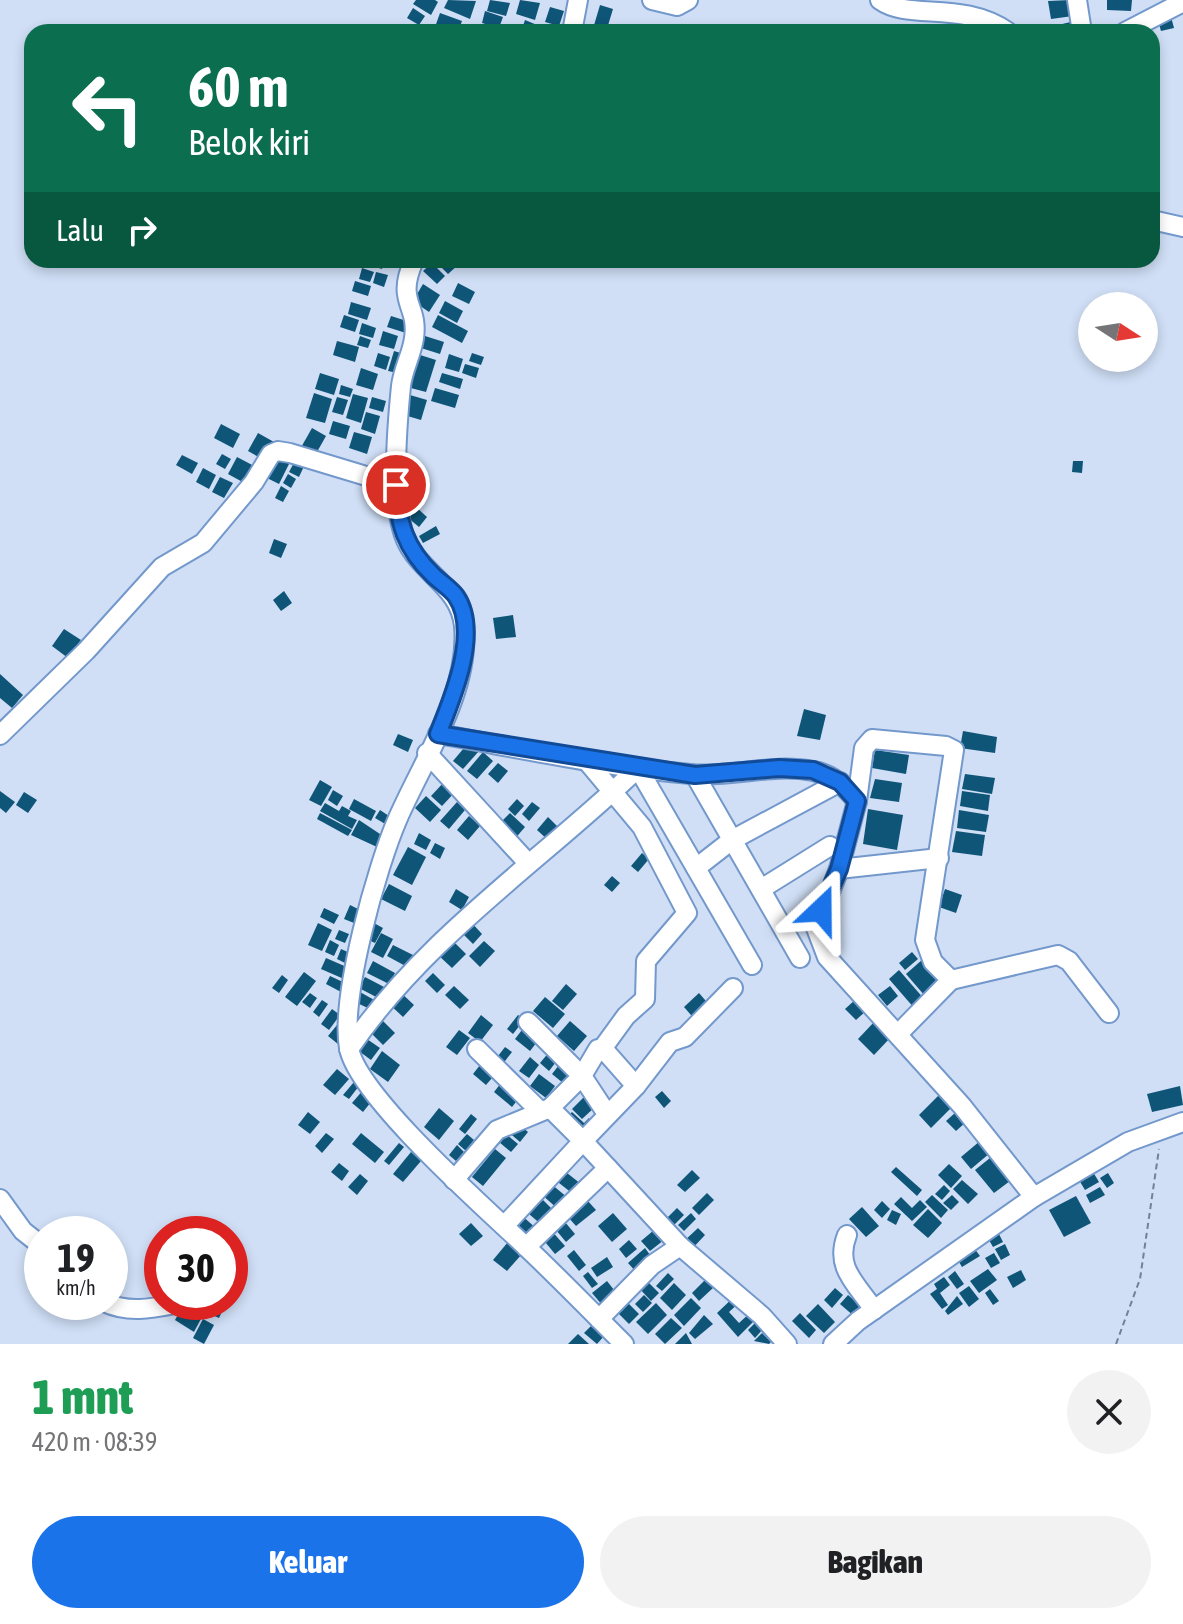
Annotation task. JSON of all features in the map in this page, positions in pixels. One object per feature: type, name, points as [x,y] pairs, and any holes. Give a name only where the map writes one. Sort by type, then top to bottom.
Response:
[{"type":"street","points":[[574,24],[578,0]]},
{"type":"street","points":[[652,0],[677,6],[688,0]]},
{"type":"street","points":[[880,0],[898,6],[946,3],[971,7],[996,24]]},
{"type":"street","points":[[1077,0],[1081,24]]},
{"type":"street","points":[[1145,0],[1145,21]]},
{"type":"street","points":[[1140,24],[1183,2]]},
{"type":"street","points":[[1160,222],[1183,227]]},
{"type":"street","points":[[411,268],[404,290],[413,317],[414,337],[401,383],[396,485],[398,519],[407,543],[419,561],[456,596],[464,623],[462,664],[438,734],[386,844],[376,878],[351,997],[349,1049],[369,1085],[454,1180],[624,1344]]},
{"type":"street","points":[[0,735],[86,651],[162,567],[203,543],[254,482],[271,454],[278,451],[290,453],[396,485]]},
{"type":"street","points":[[438,734],[695,775],[779,768],[813,770],[840,782],[857,801]]},
{"type":"street","points":[[951,980],[933,962],[925,940],[954,754],[952,748],[872,739],[864,748],[857,801],[839,869],[816,928],[819,942],[827,957],[898,1034],[1034,1197]]},
{"type":"street","points":[[427,753],[528,863]]},
{"type":"street","points":[[454,1180],[497,1130],[545,1109],[582,1076],[594,1055],[626,1016],[645,999],[646,961],[687,913],[642,827],[586,760]]},
{"type":"street","points":[[349,1049],[395,988],[462,920],[638,768]]},
{"type":"street","points":[[638,768],[752,965]]},
{"type":"street","points":[[695,775],[800,958]]},
{"type":"street","points":[[696,868],[732,840],[840,782]]},
{"type":"street","points":[[761,889],[830,846]]},
{"type":"street","points":[[839,869],[939,858]]},
{"type":"street","points":[[898,1034],[951,980],[1058,955],[1069,961],[1109,1013]]},
{"type":"street","points":[[504,1226],[636,1086],[670,1042],[685,1037],[733,988]]},
{"type":"street","points":[[528,1022],[582,1076],[607,1114]]},
{"type":"street","points":[[477,1049],[583,1141],[680,1246],[762,1316],[787,1344]]},
{"type":"street","points":[[602,1049],[636,1086]]},
{"type":"street","points":[[833,1344],[874,1310],[1034,1197],[1128,1142],[1183,1122]]},
{"type":"street","points":[[526,1247],[608,1168]]},
{"type":"street","points":[[0,1199],[24,1232]]},
{"type":"street","points":[[847,1235],[842,1250],[847,1274],[874,1310]]},
{"type":"street","points":[[599,1319],[652,1265],[680,1246]]},
{"type":"path","points":[[1116,1344],[1140,1279],[1147,1212],[1158,1162],[1159,1132]]},
{"type":"building","points":[[416,0],[438,2],[431,15],[413,4]]},
{"type":"building","points":[[448,0],[476,1],[470,19],[444,8]]},
{"type":"building","points":[[490,0],[510,3],[506,16],[487,11]]},
{"type":"building","points":[[520,0],[540,3],[535,20],[516,14]]},
{"type":"building","points":[[1071,0],[1073,16],[1051,19],[1048,1]]},
{"type":"building","points":[[1107,0],[1132,0],[1131,11],[1107,10]]},
{"type":"building","points":[[600,5],[613,9],[608,24],[594,24]]},
{"type":"building","points":[[550,7],[564,11],[560,24],[545,22]]},
{"type":"building","points":[[413,8],[425,16],[420,24],[407,18]]},
{"type":"building","points":[[485,11],[503,17],[500,24],[482,23]]},
{"type":"building","points":[[440,13],[462,21],[461,24],[436,24]]},
{"type":"building","points":[[1170,13],[1174,28],[1161,31],[1157,17]]},
{"type":"building","points":[[362,268],[374,272],[370,282],[359,279]]},
{"type":"building","points":[[437,268],[445,276],[437,284],[423,271]]},
{"type":"building","points":[[376,272],[388,275],[384,287],[373,283]]},
{"type":"building","points":[[355,281],[371,286],[368,296],[352,291]]},
{"type":"building","points":[[458,283],[475,292],[469,304],[452,296]]},
{"type":"building","points":[[423,284],[440,295],[429,312],[413,301]]},
{"type":"building","points":[[445,301],[463,311],[457,323],[439,313]]},
{"type":"building","points":[[351,302],[371,308],[367,320],[348,314]]},
{"type":"building","points":[[344,315],[359,320],[355,332],[340,327]]},
{"type":"building","points":[[438,315],[468,331],[462,343],[432,327]]},
{"type":"building","points":[[391,316],[410,322],[406,333],[387,327]]},
{"type":"building","points":[[362,323],[376,328],[373,338],[359,334]]},
{"type":"building","points":[[383,331],[398,336],[394,349],[379,345]]},
{"type":"building","points":[[360,336],[371,340],[368,348],[357,345]]},
{"type":"building","points":[[425,336],[444,342],[440,354],[421,348]]},
{"type":"building","points":[[337,341],[359,347],[355,362],[333,355]]},
{"type":"building","points":[[394,351],[404,354],[398,373],[388,371]]},
{"type":"building","points":[[378,353],[390,357],[386,370],[374,366]]},
{"type":"building","points":[[472,353],[484,357],[481,365],[469,361]]},
{"type":"building","points":[[417,354],[436,360],[426,392],[407,387]]},
{"type":"building","points":[[449,354],[463,359],[459,372],[445,368]]},
{"type":"building","points":[[465,364],[479,368],[476,378],[462,373]]},
{"type":"building","points":[[361,368],[378,374],[373,390],[356,385]]},
{"type":"building","points":[[320,373],[339,379],[334,395],[315,389]]},
{"type":"building","points":[[442,373],[463,379],[460,389],[439,382]]},
{"type":"building","points":[[341,385],[353,389],[350,397],[339,394]]},
{"type":"building","points":[[435,388],[459,395],[455,408],[431,401]]},
{"type":"building","points":[[314,393],[332,399],[325,423],[306,418]]},
{"type":"building","points":[[353,394],[368,398],[361,423],[346,418]]},
{"type":"building","points":[[410,395],[427,400],[421,420],[404,415]]},
{"type":"building","points":[[337,397],[348,400],[343,415],[332,412]]},
{"type":"building","points":[[372,397],[386,401],[383,412],[369,408]]},
{"type":"building","points":[[366,412],[380,416],[375,434],[361,429]]},
{"type":"building","points":[[333,421],[350,426],[346,439],[329,434]]},
{"type":"building","points":[[221,424],[240,434],[233,448],[214,438]]},
{"type":"building","points":[[312,428],[326,436],[313,459],[299,451]]},
{"type":"building","points":[[354,432],[372,437],[367,454],[349,448]]},
{"type":"building","points":[[258,433],[274,442],[264,460],[248,451]]},
{"type":"building","points":[[222,454],[231,459],[225,469],[216,464]]},
{"type":"building","points":[[182,455],[198,463],[192,474],[176,465]]},
{"type":"building","points":[[277,455],[290,462],[279,484],[265,477]]},
{"type":"building","points":[[237,457],[258,468],[248,485],[228,474]]},
{"type":"building","points":[[297,457],[306,462],[299,477],[289,472]]},
{"type":"building","points":[[1073,461],[1083,461],[1082,473],[1072,472]]},
{"type":"building","points":[[203,468],[216,475],[209,489],[196,482]]},
{"type":"building","points":[[288,474],[296,479],[291,488],[283,483]]},
{"type":"building","points":[[220,477],[233,483],[224,498],[212,492]]},
{"type":"building","points":[[281,486],[289,491],[283,502],[275,498]]},
{"type":"building","points":[[416,507],[427,517],[419,527],[407,517]]},
{"type":"building","points":[[436,526],[440,534],[423,543],[419,536]]},
{"type":"building","points":[[274,539],[287,544],[281,558],[269,553]]},
{"type":"building","points":[[284,591],[292,603],[281,611],[273,600]]},
{"type":"building","points":[[513,615],[516,637],[496,639],[493,618]]},
{"type":"building","points":[[64,629],[81,640],[68,658],[52,646]]},
{"type":"building","points":[[0,674],[23,695],[12,708],[0,698]]},
{"type":"building","points":[[804,709],[826,715],[820,740],[797,736]]},
{"type":"building","points":[[963,731],[997,737],[995,753],[960,748]]},
{"type":"building","points":[[398,734],[413,740],[408,752],[393,745]]},
{"type":"building","points":[[469,742],[479,751],[463,769],[453,761]]},
{"type":"building","points":[[875,750],[909,755],[906,774],[872,768]]},
{"type":"building","points":[[483,752],[493,761],[477,779],[467,771]]},
{"type":"building","points":[[498,763],[508,771],[498,783],[488,774]]},
{"type":"building","points":[[965,774],[995,778],[992,794],[962,789]]},
{"type":"building","points":[[875,779],[902,783],[899,802],[870,798]]},
{"type":"building","points":[[320,780],[332,787],[321,806],[309,800]]},
{"type":"building","points":[[445,781],[456,791],[442,806],[431,796]]},
{"type":"building","points":[[333,790],[343,796],[337,806],[328,800]]},
{"type":"building","points":[[0,791],[15,802],[6,813],[0,808]]},
{"type":"building","points":[[962,791],[990,795],[988,811],[960,806]]},
{"type":"building","points":[[24,792],[37,800],[28,813],[16,805]]},
{"type":"building","points":[[426,796],[441,810],[430,822],[415,808]]},
{"type":"building","points":[[354,799],[376,811],[371,821],[349,809]]},
{"type":"building","points":[[517,799],[524,806],[515,816],[508,809]]},
{"type":"building","points":[[457,802],[465,810],[449,829],[440,821]]},
{"type":"building","points":[[532,802],[540,808],[529,821],[522,814]]},
{"type":"building","points":[[325,803],[339,811],[342,806],[351,811],[348,816],[357,820],[352,829],[320,811]]},
{"type":"building","points":[[868,809],[903,815],[897,850],[863,844]]},
{"type":"building","points":[[380,810],[392,818],[387,825],[375,818]]},
{"type":"building","points":[[959,810],[989,815],[986,832],[957,828]]},
{"type":"building","points":[[320,813],[352,830],[348,836],[317,819]]},
{"type":"building","points":[[510,813],[525,827],[513,841],[497,826]]},
{"type":"building","points":[[469,816],[480,826],[468,840],[457,830]]},
{"type":"building","points":[[548,817],[560,829],[549,841],[537,830]]},
{"type":"building","points":[[359,820],[383,836],[377,847],[351,835]]},
{"type":"building","points":[[956,831],[985,835],[982,856],[952,852]]},
{"type":"building","points":[[419,833],[431,840],[426,850],[414,844]]},
{"type":"building","points":[[435,843],[445,848],[440,859],[430,853]]},
{"type":"building","points":[[408,847],[426,857],[412,885],[393,875]]},
{"type":"building","points":[[642,853],[649,859],[638,872],[631,866]]},
{"type":"building","points":[[612,876],[620,883],[612,892],[604,885]]},
{"type":"building","points":[[389,884],[412,896],[405,911],[381,899]]},
{"type":"building","points":[[456,889],[469,897],[462,910],[449,902]]},
{"type":"building","points":[[945,889],[962,895],[956,913],[939,907]]},
{"type":"building","points":[[350,905],[360,910],[354,923],[344,919]]},
{"type":"building","points":[[324,908],[339,915],[334,924],[320,917]]},
{"type":"building","points":[[470,921],[482,934],[473,944],[460,931]]},
{"type":"building","points":[[372,922],[383,928],[375,943],[364,938]]},
{"type":"building","points":[[318,923],[332,930],[322,951],[308,945]]},
{"type":"building","points":[[339,930],[349,934],[345,943],[335,939]]},
{"type":"building","points":[[381,933],[393,939],[383,958],[371,952]]},
{"type":"building","points":[[451,939],[466,954],[452,968],[437,954]]},
{"type":"building","points":[[330,940],[339,945],[334,956],[325,952]]},
{"type":"building","points":[[484,941],[495,951],[480,967],[469,956]]},
{"type":"building","points":[[393,945],[417,957],[411,969],[387,956]]},
{"type":"building","points":[[341,949],[350,953],[345,963],[337,959]]},
{"type":"building","points":[[912,952],[918,959],[905,970],[899,963]]},
{"type":"building","points":[[326,958],[349,968],[344,979],[321,969]]},
{"type":"building","points":[[923,959],[942,981],[925,996],[906,974]]},
{"type":"building","points":[[373,961],[395,973],[389,984],[367,973]]},
{"type":"building","points":[[899,970],[925,1000],[915,1009],[889,979]]},
{"type":"building","points":[[304,972],[316,981],[297,1006],[285,997]]},
{"type":"building","points":[[433,973],[445,985],[437,993],[425,981]]},
{"type":"building","points":[[282,975],[288,980],[279,993],[272,988]]},
{"type":"building","points":[[330,976],[345,983],[341,992],[326,984]]},
{"type":"building","points":[[365,977],[386,988],[380,999],[359,988]]},
{"type":"building","points":[[566,984],[577,994],[563,1010],[552,1001]]},
{"type":"building","points":[[454,986],[469,1000],[460,1009],[445,995]]},
{"type":"building","points":[[890,986],[898,996],[887,1006],[878,995]]},
{"type":"building","points":[[398,990],[414,1005],[403,1017],[387,1002]]},
{"type":"building","points":[[360,992],[376,1001],[372,1010],[355,1002]]},
{"type":"building","points":[[310,993],[317,998],[310,1008],[302,1002]]},
{"type":"building","points":[[699,993],[712,1008],[697,1022],[684,1007]]},
{"type":"building","points":[[545,997],[565,1014],[553,1028],[533,1011]]},
{"type":"building","points":[[856,999],[867,1010],[856,1020],[845,1009]]},
{"type":"building","points":[[322,1000],[328,1004],[319,1017],[313,1012]]},
{"type":"building","points":[[332,1009],[340,1015],[329,1030],[321,1024]]},
{"type":"building","points":[[481,1015],[493,1025],[480,1042],[468,1033]]},
{"type":"building","points":[[518,1015],[524,1020],[513,1034],[507,1029]]},
{"type":"building","points":[[380,1018],[395,1033],[383,1045],[368,1030]]},
{"type":"building","points":[[570,1021],[587,1036],[574,1051],[557,1036]]},
{"type":"building","points":[[875,1021],[891,1037],[874,1055],[858,1039]]},
{"type":"building","points":[[337,1025],[347,1032],[338,1044],[328,1036]]},
{"type":"building","points":[[525,1026],[540,1038],[530,1051],[515,1039]]},
{"type":"building","points":[[459,1030],[470,1038],[457,1055],[446,1047]]},
{"type":"building","points":[[364,1037],[380,1048],[371,1060],[356,1049]]},
{"type":"building","points":[[505,1047],[512,1052],[502,1065],[495,1060]]},
{"type":"building","points":[[382,1051],[400,1065],[388,1082],[370,1069]]},
{"type":"building","points":[[550,1051],[559,1058],[549,1071],[540,1063]]},
{"type":"building","points":[[530,1057],[539,1065],[529,1078],[519,1071]]},
{"type":"building","points":[[484,1060],[498,1071],[486,1085],[473,1074]]},
{"type":"building","points":[[563,1060],[574,1069],[563,1083],[552,1074]]},
{"type":"building","points":[[337,1069],[349,1079],[335,1095],[323,1085]]},
{"type":"building","points":[[539,1074],[555,1086],[546,1098],[530,1086]]},
{"type":"building","points":[[505,1078],[523,1093],[512,1107],[494,1092]]},
{"type":"building","points":[[354,1082],[359,1086],[349,1099],[343,1095]]},
{"type":"building","points":[[1180,1086],[1183,1105],[1152,1112],[1147,1094]]},
{"type":"building","points":[[364,1089],[375,1097],[363,1112],[352,1103]]},
{"type":"building","points":[[662,1091],[671,1101],[664,1108],[655,1097]]},
{"type":"building","points":[[941,1093],[953,1106],[931,1128],[919,1115]]},
{"type":"building","points":[[585,1096],[595,1107],[582,1119],[572,1109]]},
{"type":"building","points":[[439,1108],[454,1121],[439,1140],[424,1127]]},
{"type":"building","points":[[308,1112],[320,1122],[310,1134],[298,1125]]},
{"type":"building","points":[[572,1112],[584,1123],[589,1118],[593,1122],[584,1132],[568,1116]]},
{"type":"building","points":[[956,1112],[966,1122],[956,1131],[946,1121]]},
{"type":"building","points":[[471,1114],[477,1119],[465,1134],[459,1129]]},
{"type":"building","points":[[515,1121],[528,1132],[520,1142],[507,1131]]},
{"type":"building","points":[[326,1133],[334,1139],[322,1153],[315,1146]]},
{"type":"building","points":[[361,1133],[384,1152],[375,1163],[352,1144]]},
{"type":"building","points":[[467,1134],[474,1140],[466,1151],[458,1144]]},
{"type":"building","points":[[506,1134],[518,1144],[511,1152],[499,1142]]},
{"type":"building","points":[[980,1141],[990,1153],[971,1169],[961,1157]]},
{"type":"building","points":[[399,1143],[404,1147],[389,1165],[384,1161]]},
{"type":"building","points":[[457,1145],[464,1152],[456,1161],[449,1155]]},
{"type":"building","points":[[495,1149],[506,1158],[483,1186],[472,1177]]},
{"type":"building","points":[[411,1152],[421,1161],[403,1182],[393,1174]]},
{"type":"building","points":[[995,1154],[1014,1178],[994,1193],[975,1170]]},
{"type":"building","points":[[339,1163],[349,1171],[342,1181],[331,1172]]},
{"type":"building","points":[[949,1164],[962,1176],[951,1188],[938,1175]]},
{"type":"building","points":[[896,1167],[922,1190],[917,1196],[891,1172]]},
{"type":"building","points":[[562,1169],[581,1184],[573,1194],[554,1179]]},
{"type":"building","points":[[692,1170],[700,1178],[685,1192],[677,1185]]},
{"type":"building","points":[[1093,1172],[1099,1182],[1085,1190],[1079,1180]]},
{"type":"building","points":[[1108,1173],[1114,1183],[1107,1188],[1100,1178]]},
{"type":"building","points":[[360,1174],[368,1181],[357,1195],[348,1187]]},
{"type":"building","points":[[962,1180],[978,1194],[968,1204],[953,1189]]},
{"type":"building","points":[[550,1183],[568,1198],[558,1209],[541,1194]]},
{"type":"building","points":[[944,1185],[950,1191],[942,1200],[935,1194]]},
{"type":"building","points":[[1100,1187],[1105,1195],[1090,1203],[1086,1195]]},
{"type":"building","points":[[707,1193],[714,1200],[699,1215],[692,1208]]},
{"type":"building","points":[[932,1195],[948,1210],[941,1218],[925,1202]]},
{"type":"building","points":[[952,1195],[959,1202],[951,1210],[943,1203]]},
{"type":"building","points":[[1076,1196],[1091,1223],[1064,1237],[1049,1210]]},
{"type":"building","points":[[901,1197],[912,1208],[920,1200],[927,1207],[912,1221],[894,1204]]},
{"type":"building","points":[[543,1200],[556,1213],[543,1226],[529,1214]]},
{"type":"building","points":[[587,1200],[596,1210],[576,1226],[568,1217]]},
{"type":"building","points":[[882,1201],[890,1209],[882,1218],[874,1210]]},
{"type":"building","points":[[862,1207],[879,1226],[866,1237],[849,1219]]},
{"type":"building","points":[[677,1208],[684,1215],[671,1228],[664,1221]]},
{"type":"building","points":[[928,1209],[942,1223],[928,1238],[913,1225]]},
{"type":"building","points":[[892,1210],[901,1214],[896,1225],[887,1220]]},
{"type":"building","points":[[613,1213],[627,1229],[612,1242],[598,1226]]},
{"type":"building","points":[[691,1213],[696,1219],[684,1231],[678,1225]]},
{"type":"building","points":[[520,1214],[537,1229],[530,1238],[512,1224]]},
{"type":"building","points":[[560,1216],[575,1234],[566,1242],[551,1224]]},
{"type":"building","points":[[471,1223],[483,1236],[471,1246],[459,1234]]},
{"type":"building","points":[[660,1225],[669,1236],[650,1251],[641,1241]]},
{"type":"building","points":[[698,1228],[705,1235],[690,1251],[682,1243]]},
{"type":"building","points":[[550,1229],[565,1246],[555,1254],[541,1237]]},
{"type":"building","points":[[999,1234],[1003,1242],[993,1247],[989,1240]]},
{"type":"building","points":[[629,1240],[637,1249],[626,1258],[619,1249]]},
{"type":"building","points":[[508,1242],[522,1254],[507,1271],[493,1260]]},
{"type":"building","points":[[1005,1244],[1010,1255],[1001,1260],[995,1249]]},
{"type":"building","points":[[645,1248],[653,1259],[637,1273],[628,1263]]},
{"type":"building","points":[[974,1248],[980,1256],[962,1267],[959,1262]]},
{"type":"building","points":[[574,1250],[586,1265],[579,1271],[567,1256]]},
{"type":"building","points":[[994,1253],[1000,1263],[991,1268],[985,1258]]},
{"type":"building","points":[[607,1257],[613,1267],[597,1277],[591,1268]]},
{"type":"building","points":[[988,1269],[997,1280],[979,1293],[970,1281]]},
{"type":"building","points":[[1021,1270],[1026,1280],[1013,1288],[1007,1277]]},
{"type":"building","points":[[955,1271],[964,1284],[957,1289],[948,1277]]},
{"type":"building","points":[[588,1272],[598,1284],[592,1288],[583,1276]]},
{"type":"building","points":[[668,1273],[674,1279],[662,1291],[656,1286]]},
{"type":"building","points":[[944,1277],[950,1285],[940,1293],[948,1305],[942,1309],[930,1294],[937,1289],[934,1284]]},
{"type":"building","points":[[706,1279],[714,1287],[699,1301],[692,1293]]},
{"type":"building","points":[[607,1281],[618,1295],[603,1306],[592,1293]]},
{"type":"building","points":[[647,1281],[659,1293],[651,1301],[639,1288]]},
{"type":"building","points":[[674,1283],[686,1295],[672,1310],[660,1298]]},
{"type":"building","points":[[969,1286],[979,1299],[969,1307],[959,1293]]},
{"type":"building","points":[[835,1288],[843,1295],[832,1308],[824,1300]]},
{"type":"building","points":[[990,1289],[999,1301],[993,1305],[985,1293]]},
{"type":"building","points":[[644,1295],[652,1303],[643,1312],[635,1304]]},
{"type":"building","points":[[736,1295],[741,1301],[729,1312],[739,1323],[751,1312],[757,1318],[738,1337],[717,1313]]},
{"type":"building","points":[[848,1295],[863,1308],[855,1317],[840,1304]]},
{"type":"building","points":[[957,1296],[963,1304],[948,1315],[945,1311]]},
{"type":"building","points":[[691,1298],[701,1308],[684,1326],[674,1315]]},
{"type":"building","points":[[626,1301],[639,1314],[629,1324],[616,1311]]},
{"type":"building","points":[[656,1303],[667,1315],[648,1334],[636,1322]]},
{"type":"building","points":[[818,1304],[835,1322],[824,1333],[806,1316]]},
{"type":"building","points":[[800,1313],[816,1330],[809,1338],[792,1321]]},
{"type":"building","points":[[704,1315],[713,1324],[695,1339],[689,1333]]},
{"type":"building","points":[[671,1318],[682,1328],[665,1344],[655,1334]]},
{"type":"building","points":[[175,1320],[200,1320],[194,1332]]},
{"type":"building","points":[[202,1320],[214,1325],[204,1344],[193,1338]]},
{"type":"building","points":[[756,1322],[763,1329],[755,1338],[748,1330]]},
{"type":"building","points":[[593,1324],[605,1335],[597,1344],[584,1333]]},
{"type":"building","points":[[686,1333],[692,1344],[675,1344]]},
{"type":"building","points":[[762,1333],[771,1342],[769,1344],[754,1341]]},
{"type":"building","points":[[578,1334],[589,1344],[568,1344]]},
{"type":"route","points":[[396,485],[398,519],[407,543],[419,561],[456,596],[464,623],[465,651],[457,688],[438,734],[695,775],[779,768],[813,770],[830,776],[857,801],[839,869],[821,910]]}]
